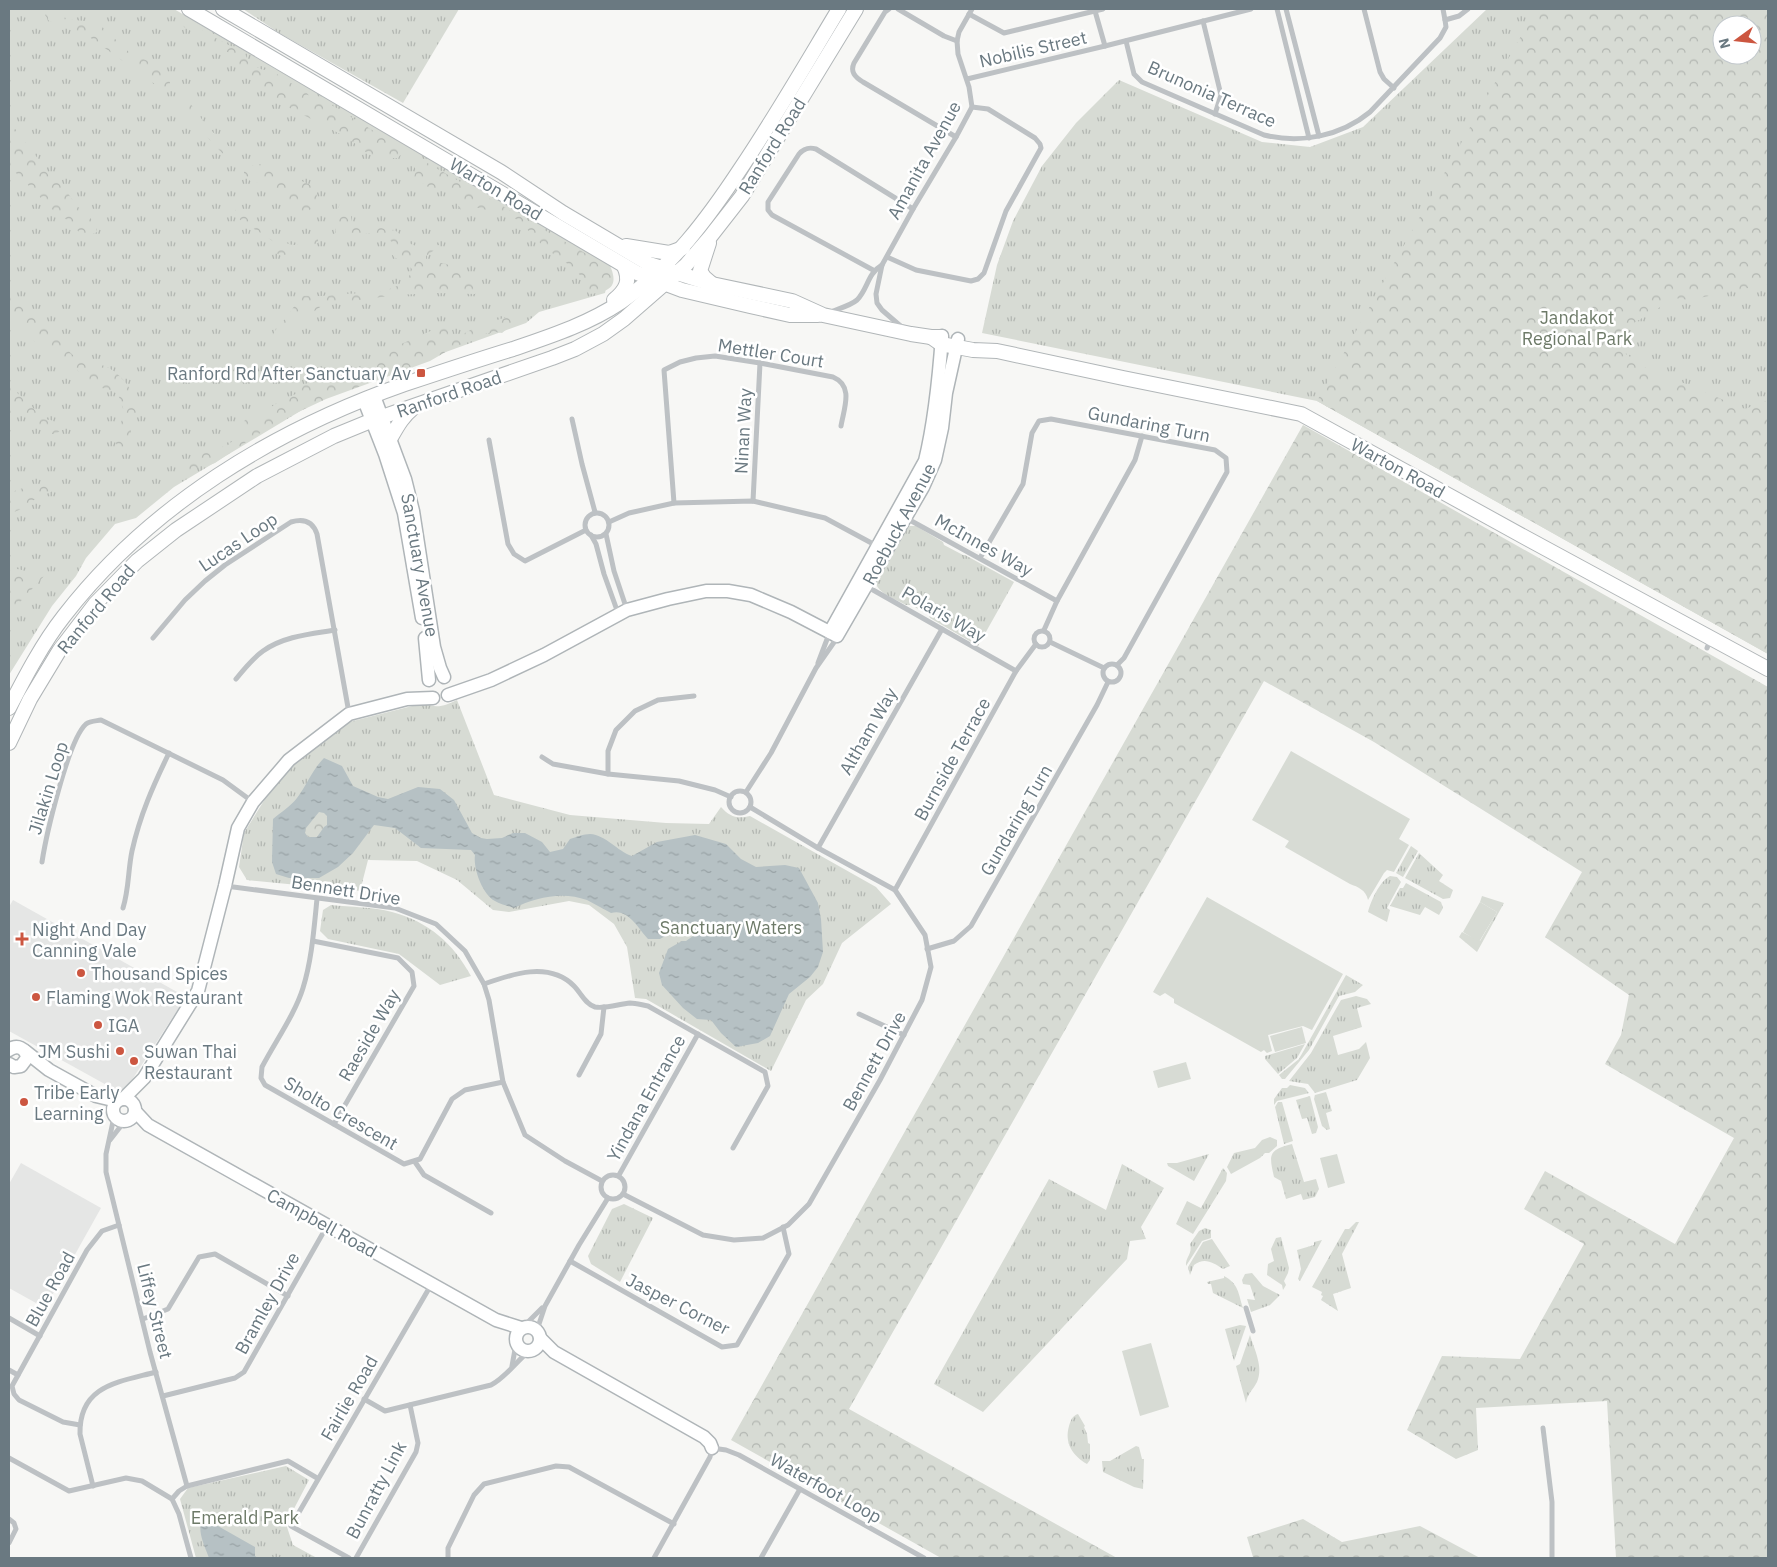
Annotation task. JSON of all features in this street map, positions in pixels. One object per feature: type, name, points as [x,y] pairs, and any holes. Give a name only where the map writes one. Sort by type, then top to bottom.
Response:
[{"type":"main road","name":"Warton Road","points":[[189,9],[624,266],[664,284],[682,290],[790,315],[823,315],[957,343],[977,342],[996,351],[1301,414],[1709,643],[1768,669]]},
{"type":"main road","name":"Warton Road","points":[[223,9],[501,172],[563,213],[646,262],[712,284],[792,300],[823,315]]},
{"type":"main road","name":"Ranford Road","points":[[9,708],[31,666],[64,616],[110,564],[143,531],[182,500],[267,444],[369,398],[405,384],[551,336],[602,314],[651,278],[682,248],[721,199],[757,145],[839,9]]},
{"type":"main road","name":"Ranford Road","points":[[9,743],[30,699],[59,651],[95,604],[137,560],[176,530],[257,476],[303,452],[377,419],[575,349],[603,334],[624,319],[676,273],[710,237],[742,196],[856,9]]},
{"type":"main road","points":[[255,27],[289,53],[308,64],[310,69],[306,77]]},
{"type":"main road","points":[[757,145],[766,144],[773,138],[786,114],[797,107]]},
{"type":"main road","points":[[398,131],[406,116]]},
{"type":"main road","points":[[710,237],[700,271],[704,278],[712,284]]},
{"type":"main road","points":[[615,244],[669,253],[682,248]]},
{"type":"main road","points":[[602,314],[626,289],[628,278],[624,266]]},
{"type":"main road","points":[[390,439],[404,416],[418,405]]},
{"type":"street","points":[[889,9],[885,12],[854,63],[852,71],[854,75],[956,137]]},
{"type":"street","points":[[898,9],[944,36],[957,41],[959,32],[971,11],[1004,34],[1103,9]]},
{"type":"street","name":"Nobilis Street","points":[[967,79],[1126,41],[1232,11],[1251,9]]},
{"type":"street","points":[[1277,9],[1310,138]]},
{"type":"street","points":[[1286,9],[1319,136]]},
{"type":"street","points":[[1364,9],[1380,72],[1382,77],[1394,88]]},
{"type":"street","points":[[1442,9],[1445,20],[1459,16],[1468,9]]},
{"type":"street","points":[[1095,11],[1105,46]]},
{"type":"street","name":"Brunonia Terrace","points":[[1126,41],[1134,74],[1139,80],[1215,114],[1274,137],[1310,138],[1343,129],[1361,119],[1394,88],[1440,38],[1446,27],[1445,20]]},
{"type":"street","points":[[1202,21],[1221,94],[1215,114]]},
{"type":"street","name":"Amanita Avenue","points":[[911,334],[882,310],[877,303],[876,294],[882,265],[972,106],[972,97],[958,54],[957,41]]},
{"type":"street","points":[[887,257],[916,270],[971,281],[978,279],[984,273],[1006,211],[1041,148],[1035,138],[988,109],[972,106]]},
{"type":"street","points":[[874,270],[772,215],[768,210],[768,202],[802,150],[811,148],[816,149],[913,209]]},
{"type":"street","name":"Amanita Avenue","points":[[823,315],[858,299],[874,270],[882,265]]},
{"type":"street","name":"Roebuck Avenue","points":[[938,339],[942,391]]},
{"type":"street","name":"Roebuck Avenue","points":[[746,792],[771,753],[834,634],[901,515],[925,461],[932,450],[932,435],[942,391],[957,343]]},
{"type":"street","name":"Mettler Court","points":[[674,503],[664,370],[680,362],[715,356],[833,377],[840,380],[847,392],[841,426]]},
{"type":"street","name":"Ninan Way","points":[[753,501],[760,363]]},
{"type":"street","name":"Sanctuary Avenue","points":[[369,398],[402,490]]},
{"type":"street","name":"Sanctuary Avenue","points":[[377,419],[390,439],[402,490],[404,512],[415,553],[427,627],[428,682]]},
{"type":"street","points":[[572,419],[594,512]]},
{"type":"street","name":"Gundaring Turn","points":[[927,949],[954,941],[971,926],[1097,705],[1108,682],[1116,682],[1120,678],[1121,670],[1117,665],[1124,658],[1226,472],[1226,458],[1215,450],[1051,419],[1039,421],[1032,434],[1023,484],[980,558]]},
{"type":"street","name":"Burnside Terrace","points":[[895,890],[1016,670],[1036,644],[1034,638],[1036,633],[1044,630],[1057,601],[1135,460],[1142,436]]},
{"type":"street","points":[[489,440],[508,544],[514,554],[525,560],[586,530]]},
{"type":"street","points":[[609,522],[629,513],[674,503],[753,501],[825,518],[882,549]]},
{"type":"street","points":[[594,512],[603,514],[609,522],[606,534],[608,553],[623,612]]},
{"type":"street","points":[[594,512],[586,519],[586,530],[596,544],[604,574],[623,612]]},
{"type":"street","name":"McInnes Way","points":[[901,515],[1057,601]]},
{"type":"street","name":"Lucas Loop","points":[[153,638],[185,600],[216,572],[291,522],[303,520],[312,524],[317,534],[349,714]]},
{"type":"street","points":[[591,536],[599,537],[606,534]]},
{"type":"street","name":"Polaris Way","points":[[862,584],[1016,670]]},
{"type":"street","points":[[407,699],[436,675],[448,685],[477,685],[544,655],[623,612],[706,591],[728,591],[751,595],[791,612],[834,634]]},
{"type":"street","name":"Sanctuary Avenue","points":[[427,627],[440,668],[448,685]]},
{"type":"street","name":"Altham Way","points":[[818,848],[942,629]]},
{"type":"street","points":[[236,679],[257,656],[277,643],[286,639],[335,630]]},
{"type":"street","points":[[1044,630],[1050,636],[1050,642]]},
{"type":"street","name":"Roebuck Avenue","points":[[816,668],[834,634]]},
{"type":"street","points":[[1050,642],[1104,668]]},
{"type":"street","points":[[1036,644],[1044,647],[1050,642]]},
{"type":"street","points":[[1108,682],[1103,677],[1104,668],[1110,664],[1117,665]]},
{"type":"street","points":[[428,682],[428,691],[433,698]]},
{"type":"street","points":[[120,1118],[113,1106],[127,1104],[198,991],[238,828],[253,802],[289,760],[349,714],[407,699],[441,699],[448,685]]},
{"type":"street","points":[[608,774],[608,751],[616,730],[635,711],[658,700],[694,696]]},
{"type":"street","name":"Jilakin Loop","points":[[42,862],[50,820],[74,744],[86,725],[94,721],[101,720],[223,780],[253,802]]},
{"type":"street","points":[[123,908],[128,891],[128,870],[140,820],[148,795],[168,753]]},
{"type":"street","points":[[542,757],[552,764],[608,774],[679,781],[715,790],[731,797],[735,792],[746,792],[751,798],[750,807]]},
{"type":"street","name":"Bennett Drive","points":[[624,1194],[703,1236],[734,1240],[763,1238],[783,1228],[809,1204],[904,1035],[922,1000],[931,967],[925,935],[895,890],[818,848],[750,807],[746,812],[736,812],[729,803],[731,797]]},
{"type":"street","name":"Bennett Drive","points":[[225,886],[394,908],[436,924],[465,951],[484,984],[489,1000],[503,1082],[525,1135],[565,1161],[602,1181]]},
{"type":"street","name":"Sholto Crescent","points":[[317,899],[313,941],[304,986],[299,999],[262,1067],[261,1078],[264,1085],[404,1164],[420,1159],[452,1099],[465,1090],[503,1082]]},
{"type":"street","name":"Raeside Way","points":[[313,941],[398,958],[412,972],[414,986],[334,1124]]},
{"type":"street","points":[[484,984],[529,971],[548,972],[569,981],[586,1003],[604,1007],[632,1003],[648,1006],[765,1072],[768,1086],[733,1148]]},
{"type":"street","points":[[579,1075],[601,1034],[604,1007]]},
{"type":"street","points":[[859,1014],[904,1035]]},
{"type":"street","name":"Yindana Entrance","points":[[619,1175],[698,1034]]},
{"type":"street","points":[[15,1048],[26,1058],[15,1065]]},
{"type":"street","points":[[15,1048],[49,1070],[96,1096],[120,1118]]},
{"type":"street","points":[[15,1065],[49,1070]]},
{"type":"street","points":[[96,1096],[127,1104],[134,1116],[120,1118]]},
{"type":"street","name":"Campbell Road","points":[[127,1104],[148,1124],[431,1284],[496,1320],[526,1334],[554,1352],[704,1437],[712,1448]]},
{"type":"street","points":[[108,1142],[120,1118]]},
{"type":"street","name":"Campbell Road","points":[[120,1118],[148,1124]]},
{"type":"street","name":"Liffey Street","points":[[120,1118],[108,1142],[106,1172],[156,1372],[187,1486]]},
{"type":"street","points":[[415,1162],[424,1175],[491,1213]]},
{"type":"street","points":[[611,1174],[619,1175],[626,1186],[624,1194],[616,1199],[608,1198],[602,1192],[602,1181],[611,1174]]},
{"type":"street","points":[[512,1366],[526,1334],[608,1198]]},
{"type":"street","name":"Blue Road","points":[[80,1425],[63,1422],[19,1400],[14,1394],[12,1386],[87,1250],[102,1231],[119,1225]]},
{"type":"street","name":"Bramley Drive","points":[[163,1396],[235,1378],[244,1372],[327,1226]]},
{"type":"street","name":"Jasper Corner","points":[[570,1261],[722,1347],[737,1345],[789,1254],[783,1228]]},
{"type":"street","points":[[143,1319],[168,1309],[199,1257],[215,1254],[288,1296]]},
{"type":"street","name":"Fairlie Road","points":[[349,1558],[290,1526],[431,1284]]},
{"type":"street","points":[[526,1334],[544,1306]]},
{"type":"street","points":[[1246,1308],[1253,1331]]},
{"type":"street","points":[[9,1318],[40,1336]]},
{"type":"street","points":[[364,1399],[385,1411],[491,1385],[500,1380],[512,1366],[540,1343],[526,1334]]},
{"type":"street","name":"Campbell Road","points":[[526,1334],[523,1350],[554,1352]]},
{"type":"street","points":[[9,1370],[18,1375]]},
{"type":"street","points":[[93,1486],[80,1434],[83,1412],[89,1401],[98,1390],[156,1372]]},
{"type":"street","name":"Bunratty Link","points":[[356,1558],[416,1452],[418,1443],[410,1405]]},
{"type":"street","points":[[1543,1428],[1552,1502],[1552,1558]]},
{"type":"street","points":[[654,1558],[710,1458],[712,1448]]},
{"type":"street","name":"Waterfoot Loop","points":[[712,1448],[726,1450],[738,1455],[924,1558]]},
{"type":"street","points":[[9,1458],[68,1491],[126,1478],[142,1481],[172,1499],[180,1514],[189,1558]]},
{"type":"street","points":[[172,1499],[187,1486],[288,1461],[318,1478]]},
{"type":"street","points":[[448,1558],[448,1548],[474,1495],[484,1484],[556,1466],[569,1467],[674,1524]]},
{"type":"street","points":[[762,1558],[800,1489]]},
{"type":"street","points":[[9,1519],[14,1522],[16,1528],[9,1543]]},
{"type":"shaded area","points":[[13,900],[186,997],[124,1092],[121,1093],[9,1031],[9,907]]},
{"type":"shaded area","points":[[21,1163],[101,1208],[45,1308],[9,1288],[9,1184]]},
{"type":"green space","points":[[9,9],[174,9],[611,266],[605,293],[539,312],[526,323],[327,395],[174,487],[136,518],[115,524],[86,558],[76,576],[52,606],[9,675]]},
{"type":"green space","points":[[243,9],[459,9],[403,103],[279,33]]},
{"type":"green space","name":"Jandakot Regional Park","points":[[1487,9],[1768,9],[1768,654],[1317,401],[982,333],[997,265],[1013,221],[1042,166],[1076,123],[1119,80],[1262,142],[1310,147],[1363,127]]},
{"type":"green space","name":"Jandakot Regional Park","points":[[1536,9],[1768,9],[1768,284],[1689,300],[1675,298],[1606,340],[1676,389],[1681,382],[1745,409],[1768,400],[1768,654],[1317,401]]},
{"type":"green space","points":[[46,13],[74,20],[97,22],[131,54],[153,63],[170,82],[169,87],[163,90],[88,36],[49,21],[45,15]]},
{"type":"green space","points":[[183,24],[190,24],[245,54],[250,64],[263,70],[269,69],[308,94],[311,104],[325,101],[401,148],[401,154],[398,158],[378,158],[367,153],[348,138],[284,105],[235,66],[231,54],[184,27]]},
{"type":"green space","points":[[189,102],[207,126],[234,152],[233,157],[222,153],[179,107],[182,103]]},
{"type":"green space","points":[[9,121],[49,173],[64,188],[77,206],[89,216],[96,226],[97,232],[89,236],[79,232],[53,210],[9,166]]},
{"type":"green space","points":[[415,156],[611,268],[613,280],[610,288],[589,294],[585,280],[572,267],[545,248],[513,217],[479,208],[462,211],[458,207],[461,201],[451,190],[430,187],[414,177],[416,170],[412,162]]},
{"type":"green space","points":[[261,164],[282,176],[312,186],[316,190],[317,195],[311,209],[305,213],[287,206],[268,185],[250,181],[244,173],[244,167]]},
{"type":"green space","points":[[341,202],[349,206],[352,222],[396,231],[411,244],[418,247],[440,245],[439,250],[433,251],[426,256],[426,262],[433,264],[442,263],[461,270],[481,280],[483,288],[475,294],[396,295],[323,305],[294,323],[284,336],[271,345],[268,342],[301,296],[382,291],[401,284],[408,277],[412,269],[393,256],[391,253],[393,244],[383,235],[362,234],[342,238],[335,234],[337,214]]},
{"type":"green space","points":[[242,209],[282,241],[297,245],[318,239],[318,243],[281,256],[275,252],[277,244],[236,217],[235,210]]},
{"type":"green space","points":[[9,296],[37,315],[74,356],[107,367],[124,380],[135,399],[139,413],[131,426],[131,435],[125,449],[117,447],[114,436],[125,414],[118,394],[108,389],[95,387],[83,379],[76,368],[47,352],[33,340],[9,312]]},
{"type":"green space","points":[[522,313],[528,315],[523,319],[508,324],[508,328],[502,333],[484,334],[430,361],[326,399],[255,436],[215,463],[201,466],[188,472],[186,469],[190,457],[194,454],[228,445],[236,438],[245,420],[257,416],[282,400],[300,392],[303,386],[318,376],[345,372],[365,364],[372,364],[381,360],[390,349],[435,329],[444,327],[452,330],[453,335],[460,336],[479,325]]},
{"type":"green space","points":[[9,386],[29,403],[42,419],[51,420],[64,429],[55,434],[48,434],[34,420],[21,415],[16,415],[9,421]]},
{"type":"green space","points":[[1303,425],[1768,687],[1768,1558],[1616,1558],[1607,1401],[1476,1408],[1478,1450],[1456,1459],[1407,1430],[1442,1356],[1520,1359],[1584,1244],[1524,1209],[1545,1171],[1675,1244],[1734,1138],[1605,1064],[1621,1035],[1629,995],[1545,937],[1582,872],[1374,742],[1264,681],[849,1409],[1117,1558],[941,1558],[731,1440]]},
{"type":"green space","points":[[58,483],[59,488],[9,514],[9,493],[23,488]]},
{"type":"green space","points":[[916,526],[943,542],[944,545],[1014,582],[978,646],[930,618],[929,615],[886,594],[878,587],[875,577],[905,527]]},
{"type":"green space","points":[[18,569],[44,576],[9,614],[9,571]]},
{"type":"green space","name":"Sanctuary Waters","points":[[457,700],[494,795],[570,815],[666,823],[709,824],[721,807],[734,816],[750,816],[876,887],[891,904],[842,943],[823,984],[806,1000],[771,1071],[646,999],[635,998],[627,947],[614,924],[589,905],[569,901],[509,912],[493,910],[457,880],[417,861],[368,860],[360,891],[247,880],[239,867],[244,833],[265,799],[301,756],[345,723],[424,703],[441,706]]},
{"type":"green space","points":[[1291,751],[1410,819],[1399,839],[1409,845],[1394,872],[1387,870],[1384,873],[1368,900],[1361,889],[1285,847],[1289,841],[1252,820]]},
{"type":"green space","points":[[319,812],[327,816],[327,826],[324,827],[317,837],[308,837],[305,833],[306,828]]},
{"type":"green space","points":[[1411,846],[1418,851],[1403,877],[1396,873]]},
{"type":"green space","points":[[1419,853],[1443,875],[1439,881],[1453,890],[1450,898],[1443,899],[1405,878]]},
{"type":"green space","points":[[1390,876],[1397,877],[1401,882],[1387,908],[1390,910],[1387,922],[1368,912],[1379,887]]},
{"type":"green space","points":[[1406,883],[1441,902],[1443,908],[1439,915],[1425,907],[1420,915],[1390,906],[1400,888],[1403,888]]},
{"type":"green space","points":[[1482,896],[1504,903],[1477,952],[1459,937],[1462,932],[1480,941],[1497,912],[1480,902]]},
{"type":"green space","points":[[1207,897],[1343,974],[1312,1030],[1303,1026],[1268,1035],[1272,1051],[1267,1053],[1264,1050],[1261,1052],[1174,1003],[1174,999],[1165,993],[1160,996],[1153,992]]},
{"type":"green space","points":[[1480,902],[1497,912],[1479,942],[1463,932]]},
{"type":"green space","points":[[331,905],[385,910],[405,916],[429,928],[439,935],[456,953],[471,976],[440,985],[399,954],[328,939],[320,931],[323,910]]},
{"type":"green space","points":[[1346,975],[1363,985],[1355,992],[1339,996],[1309,1050],[1285,1079],[1282,1079],[1279,1075],[1299,1059]]},
{"type":"green space","points":[[1356,996],[1367,999],[1371,1004],[1357,1008],[1362,1027],[1333,1036],[1338,1055],[1359,1049],[1366,1042],[1370,1058],[1357,1080],[1315,1093],[1308,1084],[1289,1081],[1311,1053],[1341,1000]]},
{"type":"green space","points":[[1302,1027],[1306,1043],[1275,1052],[1270,1036]]},
{"type":"green space","points":[[1305,1044],[1297,1058],[1278,1074],[1265,1059],[1265,1056]]},
{"type":"green space","points":[[1186,1062],[1191,1079],[1158,1088],[1153,1071]]},
{"type":"green space","points":[[1290,1085],[1305,1088],[1309,1093],[1277,1101],[1274,1105],[1274,1099],[1282,1088],[1287,1088]]},
{"type":"green space","points":[[1326,1092],[1332,1111],[1326,1113],[1330,1129],[1327,1130],[1322,1126],[1314,1099],[1315,1095]]},
{"type":"green space","points":[[1310,1096],[1318,1127],[1316,1133],[1312,1134],[1307,1118],[1302,1119],[1296,1100]]},
{"type":"green space","points":[[1278,1102],[1282,1102],[1293,1141],[1284,1144],[1275,1107]]},
{"type":"green space","points":[[1270,1137],[1277,1140],[1277,1146],[1269,1153],[1265,1153],[1260,1158],[1231,1174],[1227,1167],[1234,1153],[1255,1148],[1262,1140]]},
{"type":"green space","points":[[1292,1144],[1304,1182],[1316,1179],[1319,1189],[1315,1197],[1303,1200],[1301,1194],[1286,1199],[1281,1181],[1274,1177],[1271,1163],[1272,1154],[1284,1146]]},
{"type":"green space","points":[[1209,1154],[1194,1181],[1168,1166],[1167,1163],[1177,1163]]},
{"type":"green space","points":[[1337,1154],[1345,1183],[1328,1188],[1320,1158]]},
{"type":"green space","points":[[1122,1164],[1164,1188],[1141,1227],[1146,1239],[1130,1241],[1127,1259],[983,1412],[934,1384],[1049,1179],[1106,1210]]},
{"type":"green space","points":[[1223,1168],[1227,1173],[1226,1181],[1193,1234],[1176,1224],[1187,1201],[1201,1208]]},
{"type":"green space","points":[[624,1204],[653,1218],[620,1282],[591,1264],[588,1256],[612,1209]]},
{"type":"green space","points":[[1356,1222],[1359,1222],[1342,1254],[1351,1288],[1333,1294],[1338,1311],[1321,1300],[1322,1292],[1312,1287],[1345,1229],[1349,1229]]},
{"type":"green space","points":[[1205,1228],[1211,1230],[1211,1238],[1202,1241],[1186,1266],[1191,1247],[1190,1244],[1199,1231]]},
{"type":"green space","points":[[1281,1237],[1289,1268],[1284,1281],[1286,1285],[1283,1290],[1282,1285],[1267,1275],[1268,1264],[1274,1261],[1271,1249],[1276,1238]]},
{"type":"green space","points":[[1212,1239],[1230,1266],[1223,1269],[1212,1263],[1201,1261],[1194,1265],[1190,1275],[1188,1267],[1203,1242]]},
{"type":"green space","points":[[1322,1240],[1300,1281],[1298,1279],[1301,1269],[1297,1250],[1314,1245],[1314,1242]]},
{"type":"green space","points":[[1252,1273],[1263,1286],[1280,1295],[1270,1305],[1251,1312],[1247,1299],[1255,1300],[1250,1285],[1243,1284],[1242,1280],[1245,1274]]},
{"type":"green space","points":[[1224,1276],[1233,1282],[1239,1293],[1243,1308],[1213,1293],[1211,1284],[1207,1282],[1224,1278]]},
{"type":"green space","points":[[1240,1325],[1246,1326],[1234,1361],[1225,1329]]},
{"type":"green space","points":[[1250,1335],[1258,1358],[1259,1376],[1246,1403],[1236,1366],[1240,1364]]},
{"type":"green space","points":[[1151,1343],[1169,1407],[1140,1416],[1122,1351]]},
{"type":"green space","points":[[1078,1414],[1085,1426],[1088,1443],[1090,1444],[1090,1460],[1087,1464],[1074,1453],[1068,1438],[1071,1420]]},
{"type":"green space","points":[[1136,1446],[1139,1447],[1142,1459],[1144,1459],[1143,1489],[1134,1487],[1103,1472],[1102,1461],[1110,1461]]},
{"type":"green space","name":"Emerald Park","points":[[286,1466],[309,1480],[286,1524],[293,1545],[317,1558],[196,1558],[180,1499],[188,1488]]},
{"type":"green space","points":[[1303,1519],[1342,1542],[1420,1526],[1480,1558],[1251,1558],[1253,1557],[1247,1537]]},
{"type":"water","points":[[324,758],[342,766],[353,786],[378,797],[388,799],[418,787],[440,789],[454,800],[472,833],[481,838],[502,838],[513,833],[525,833],[542,842],[550,852],[563,849],[570,839],[590,834],[601,837],[632,856],[657,842],[695,835],[726,844],[741,859],[756,867],[785,865],[799,868],[818,903],[823,952],[818,967],[810,977],[789,994],[770,1036],[758,1043],[736,1047],[711,1020],[697,1019],[683,1008],[662,985],[659,973],[668,949],[682,941],[686,941],[695,932],[692,926],[687,923],[677,924],[676,930],[660,939],[648,939],[632,920],[623,913],[611,913],[578,897],[550,896],[514,908],[495,901],[486,893],[479,880],[475,867],[475,855],[471,850],[421,848],[395,828],[374,825],[353,853],[338,867],[319,878],[289,878],[276,874],[272,862],[273,819],[297,798]],"holes":[[[319,812],[327,816],[327,825],[317,837],[308,837],[305,833],[306,828]]]},
{"type":"water","points":[[202,1517],[255,1547],[255,1556],[258,1558],[209,1558],[200,1528]]},
{"type":"place","name":"Ranford Rd After Sanctuary Av","points":[[421,373]]},
{"type":"place","name":"Night And Day Canning Vale","points":[[22,939]]},
{"type":"place","name":"Thousand Spices","points":[[81,973]]},
{"type":"place","name":"Flaming Wok Restaurant","points":[[36,997]]},
{"type":"place","name":"IGA","points":[[98,1025]]},
{"type":"place","name":"JM Sushi","points":[[120,1051]]},
{"type":"place","name":"Suwan Thai Restaurant","points":[[134,1061]]},
{"type":"place","name":"Tribe Early Learning","points":[[24,1102]]}]
